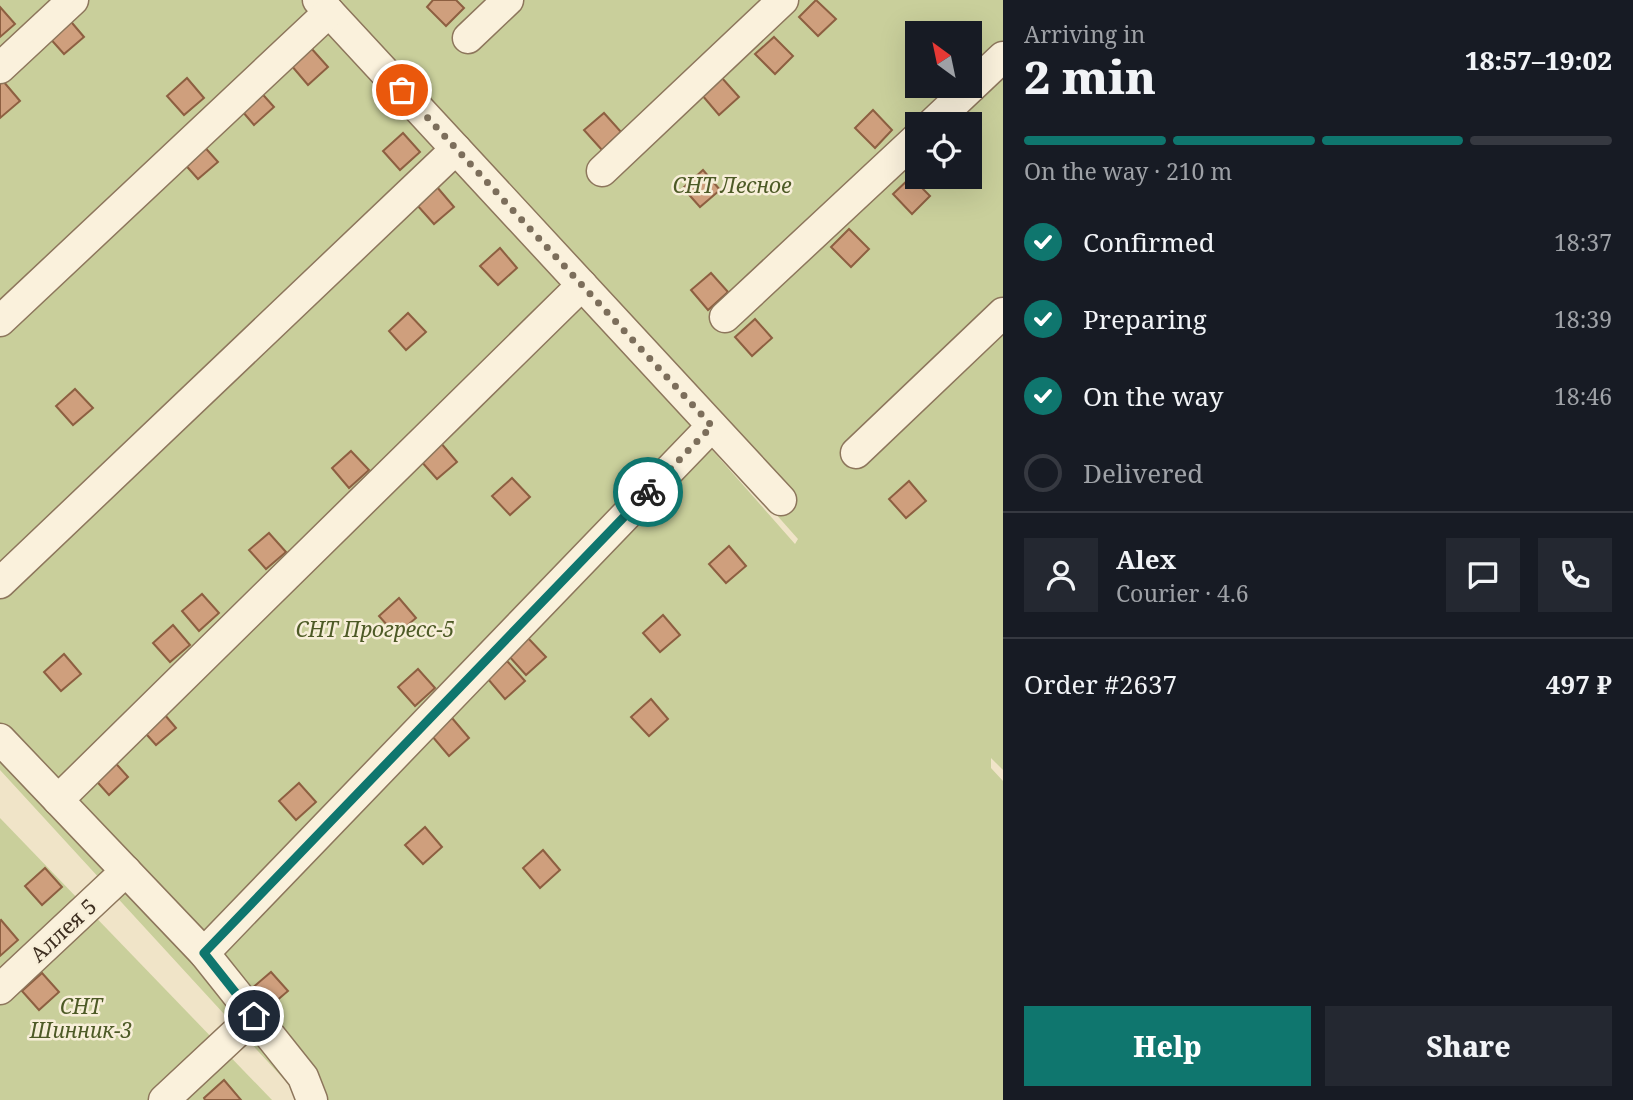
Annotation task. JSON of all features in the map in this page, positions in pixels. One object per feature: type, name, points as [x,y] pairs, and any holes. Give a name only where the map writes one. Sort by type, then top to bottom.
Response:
[{"type":"street","points":[[0,68],[73,0]]},
{"type":"street","points":[[468,38],[508,0]]},
{"type":"street","points":[[602,171],[783,0]]},
{"type":"street","points":[[0,321],[324,6],[781,500]]},
{"type":"street","points":[[945,112],[1003,57]]},
{"type":"street","points":[[0,583],[456,149]]},
{"type":"street","points":[[725,317],[905,149]]},
{"type":"street","points":[[58,800],[582,285]]},
{"type":"street","points":[[856,453],[1003,313]]},
{"type":"street","points":[[204,953],[712,426]]},
{"type":"street","points":[[0,739],[204,953],[303,1077],[312,1100]]},
{"type":"street","name":"Аллея 5","points":[[0,989],[126,871]]},
{"type":"street","points":[[164,1100],[254,1016]]},
{"type":"green space","name":"СНТ Прогресс-5","points":[[0,0],[315,0],[795,544],[798,539],[319,0],[1003,0],[1003,770],[991,758],[991,768],[1003,781],[1003,1100],[303,1100],[0,770]]},
{"type":"green space","name":"СНТ Шинник-3","points":[[0,818],[272,1100],[0,1100]]},
{"type":"building","points":[[433,0],[456,0],[464,8],[446,26],[427,7]]},
{"type":"building","points":[[816,0],[836,19],[818,36],[799,17]]},
{"type":"building","points":[[0,7],[15,24],[0,37]]},
{"type":"building","points":[[67,17],[84,37],[64,54],[47,35]]},
{"type":"building","points":[[774,37],[793,56],[775,74],[755,54]]},
{"type":"building","points":[[311,48],[328,67],[308,85],[291,65]]},
{"type":"building","points":[[187,78],[204,98],[184,115],[167,96]]},
{"type":"building","points":[[722,78],[739,97],[719,115],[702,95]]},
{"type":"building","points":[[3,81],[20,101],[0,118],[0,84]]},
{"type":"building","points":[[257,88],[274,107],[254,125],[237,105]]},
{"type":"building","points":[[873,110],[892,130],[875,148],[855,128]]},
{"type":"building","points":[[604,113],[621,132],[602,150],[584,130]]},
{"type":"building","points":[[403,133],[420,152],[400,170],[383,151]]},
{"type":"building","points":[[201,143],[218,162],[198,179],[181,160]]},
{"type":"building","points":[[703,170],[720,190],[700,207],[683,188]]},
{"type":"building","points":[[905,183],[905,189],[923,189],[930,196],[912,214],[893,194]]},
{"type":"building","points":[[437,187],[454,207],[434,224],[417,205]]},
{"type":"building","points":[[849,229],[869,249],[851,267],[831,247]]},
{"type":"building","points":[[500,248],[517,268],[498,285],[480,266]]},
{"type":"building","points":[[711,273],[728,292],[708,310],[691,290]]},
{"type":"building","points":[[408,313],[426,332],[406,350],[389,331]]},
{"type":"building","points":[[755,319],[772,338],[752,356],[735,337]]},
{"type":"building","points":[[75,389],[93,408],[73,425],[56,406]]},
{"type":"building","points":[[440,442],[457,462],[437,479],[420,460]]},
{"type":"building","points":[[351,451],[369,470],[349,488],[332,468]]},
{"type":"building","points":[[512,478],[530,497],[510,515],[492,496]]},
{"type":"building","points":[[909,481],[926,501],[906,518],[889,499]]},
{"type":"building","points":[[269,533],[286,552],[266,569],[249,550]]},
{"type":"building","points":[[729,546],[746,566],[726,583],[709,564]]},
{"type":"building","points":[[202,594],[219,613],[199,631],[182,611]]},
{"type":"building","points":[[399,598],[416,618],[396,635],[379,616]]},
{"type":"building","points":[[663,615],[680,635],[660,652],[643,633]]},
{"type":"building","points":[[173,625],[190,645],[170,662],[153,643]]},
{"type":"building","points":[[528,638],[546,657],[526,675],[508,655]]},
{"type":"building","points":[[64,654],[81,674],[61,691],[44,672]]},
{"type":"building","points":[[507,661],[525,681],[505,699],[488,679]]},
{"type":"building","points":[[418,669],[435,688],[415,706],[398,687]]},
{"type":"building","points":[[651,699],[668,719],[649,736],[631,717]]},
{"type":"building","points":[[159,708],[176,728],[156,745],[139,726]]},
{"type":"building","points":[[452,718],[469,738],[449,756],[432,736]]},
{"type":"building","points":[[111,758],[128,777],[109,795],[91,775]]},
{"type":"building","points":[[299,783],[316,802],[296,820],[279,801]]},
{"type":"building","points":[[425,827],[442,847],[423,864],[405,845]]},
{"type":"building","points":[[543,850],[560,870],[540,888],[523,868]]},
{"type":"building","points":[[45,868],[62,887],[42,905],[25,886]]},
{"type":"building","points":[[0,921],[18,940],[0,956]]},
{"type":"building","points":[[271,972],[288,991],[268,1008],[251,989]]},
{"type":"building","points":[[42,973],[59,992],[39,1010],[22,991]]},
{"type":"building","points":[[224,1080],[241,1100],[205,1100],[204,1098]]},
{"type":"way so far","points":[[402,90],[712,426],[648,492]]},
{"type":"route","points":[[254,1016],[204,953],[648,492]]},
{"type":"park label","name":"СНТ Лесное","points":[[732,185]]}]
